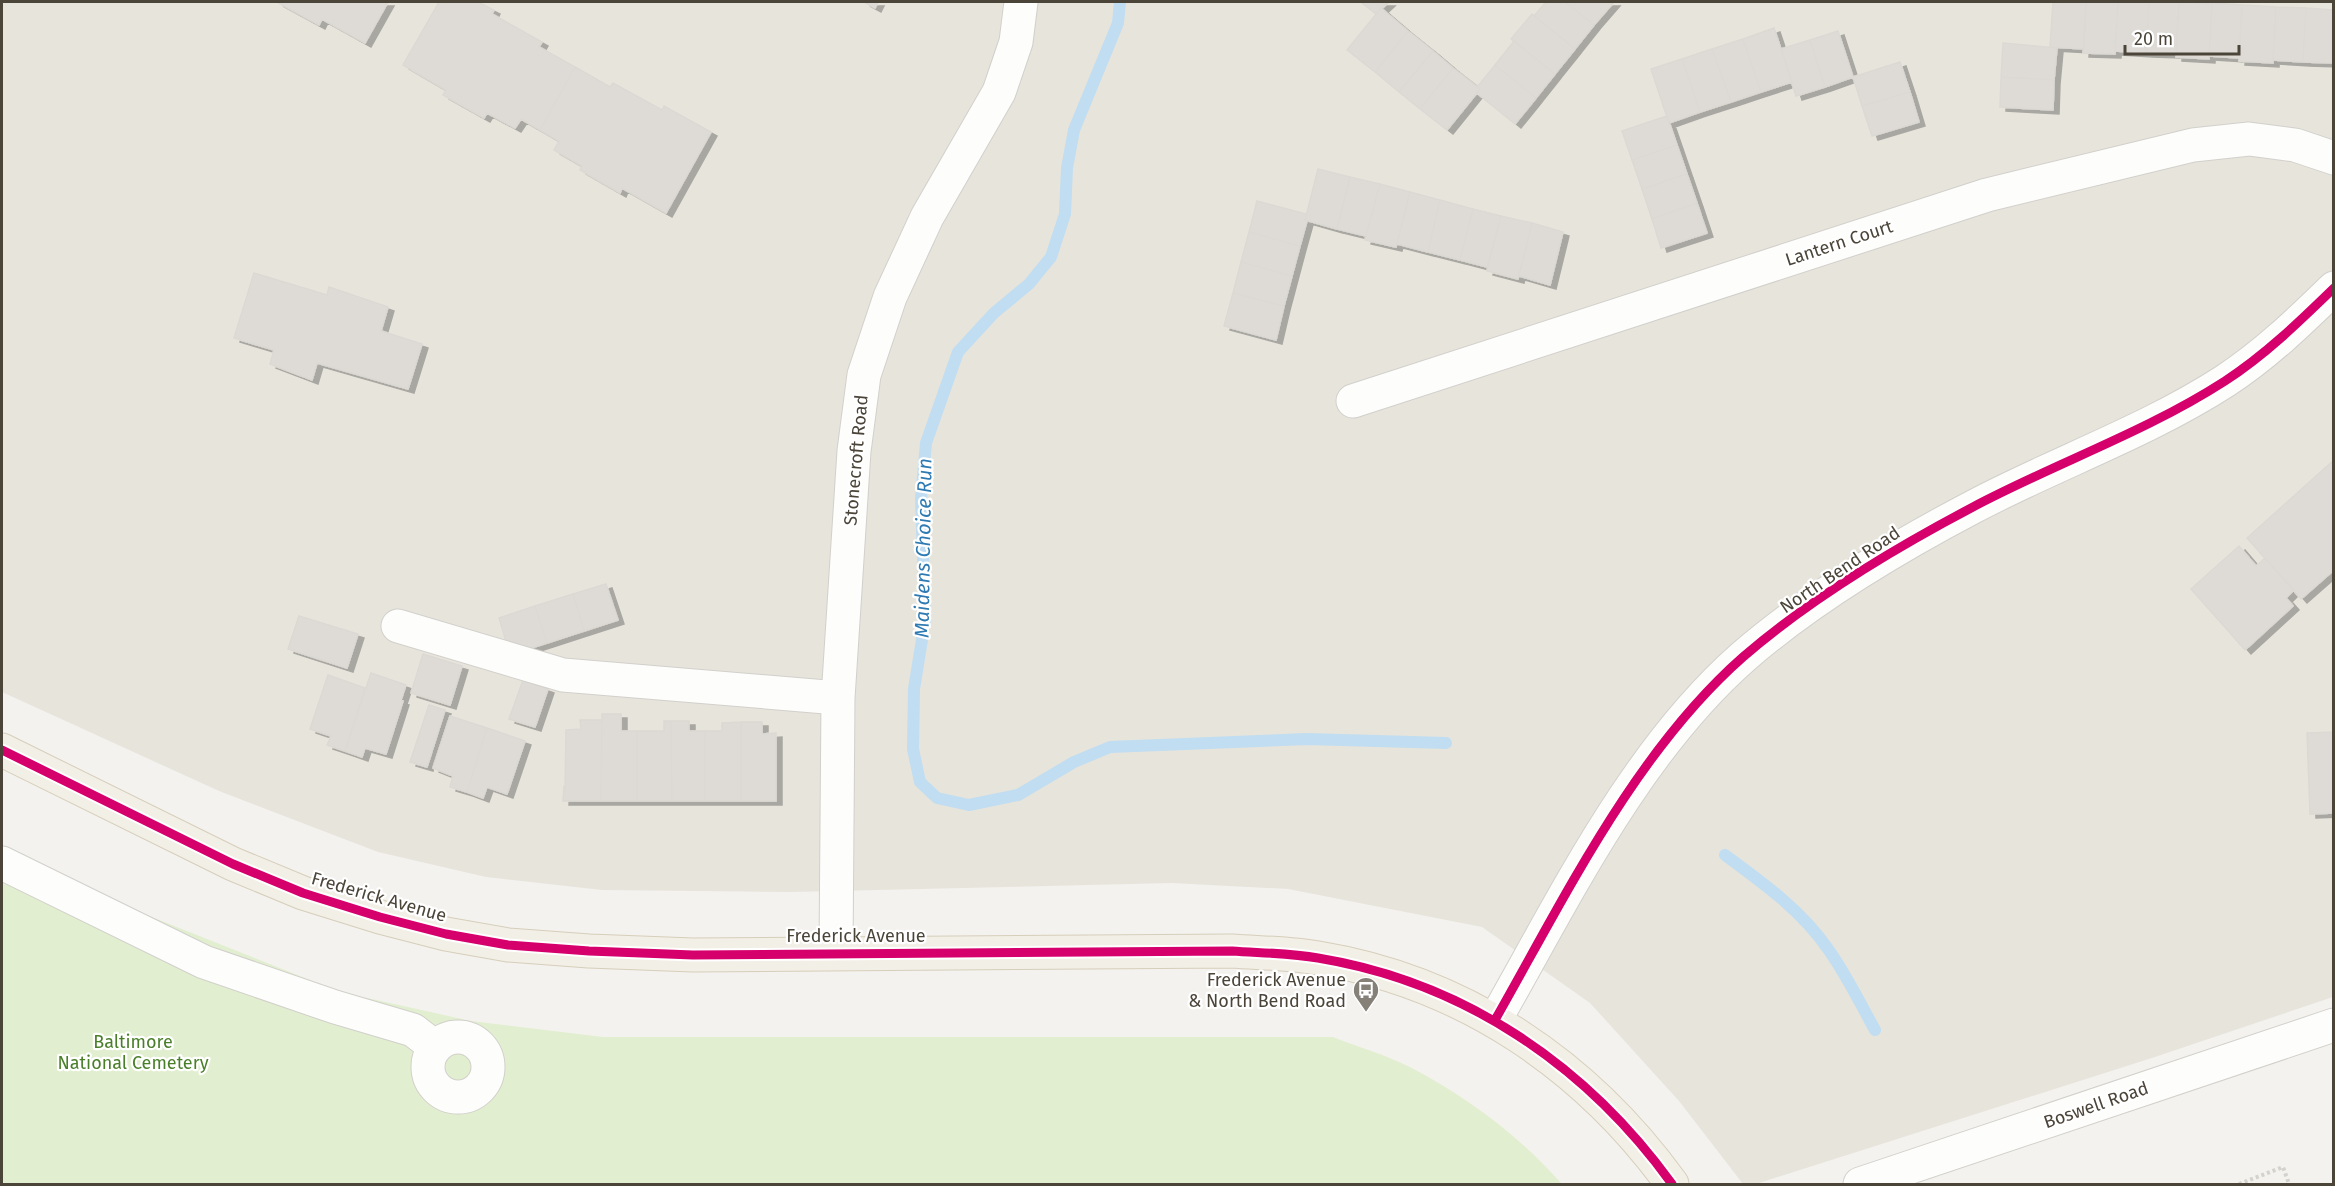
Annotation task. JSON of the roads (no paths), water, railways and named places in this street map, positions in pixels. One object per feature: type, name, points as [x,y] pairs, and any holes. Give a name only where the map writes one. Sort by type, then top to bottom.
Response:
[{"type":"main road","name":"Frederick Avenue","points":[[2,750],[233,864],[303,893],[380,917],[446,934],[508,945],[693,955],[836,952],[1232,951],[1317,958],[1382,973],[1441,993],[1495,1020],[1555,1062],[1611,1110],[1644,1147],[1672,1185]]},
{"type":"street","name":"Stonecroft Road","points":[[836,952],[838,698],[854,451],[864,375],[890,297],[927,217],[999,92],[1016,42],[1021,2]]},
{"type":"street","name":"Lantern Court","points":[[1353,401],[2010,190],[2193,145],[2249,139],[2295,145],[2334,158]]},
{"type":"street","name":"North Bend Road","points":[[1495,1020],[1577,874],[1629,789],[1684,718],[1743,658],[1811,606],[1899,548],[1975,506],[2158,418],[2224,382],[2284,338],[2334,288]]},
{"type":"street","points":[[398,626],[563,675],[838,698]]},
{"type":"street","points":[[2,863],[204,962],[335,1007],[413,1030],[435,1047]]},
{"type":"street","name":"Boswell Road","points":[[1860,1185],[2334,1025]]},
{"type":"waterway","name":"Maidens Choice Run","points":[[1120,2],[1118,23],[1074,130],[1067,168],[1065,214],[1051,257],[1029,284],[994,313],[958,352],[926,443],[921,498],[925,621],[914,689],[913,749],[920,782],[937,798],[969,805],[1018,795],[1074,762],[1110,747],[1307,739],[1446,743]]},
{"type":"waterway","name":"Maidens Choice Run","points":[[1725,855],[1781,898],[1818,935],[1841,968],[1875,1030]]},
{"type":"place","name":"Frederick Avenue & North Bend Road","points":[[1366,1013]]},
{"type":"park label","name":"Baltimore National Cemetery","points":[[133,1052]]}]
